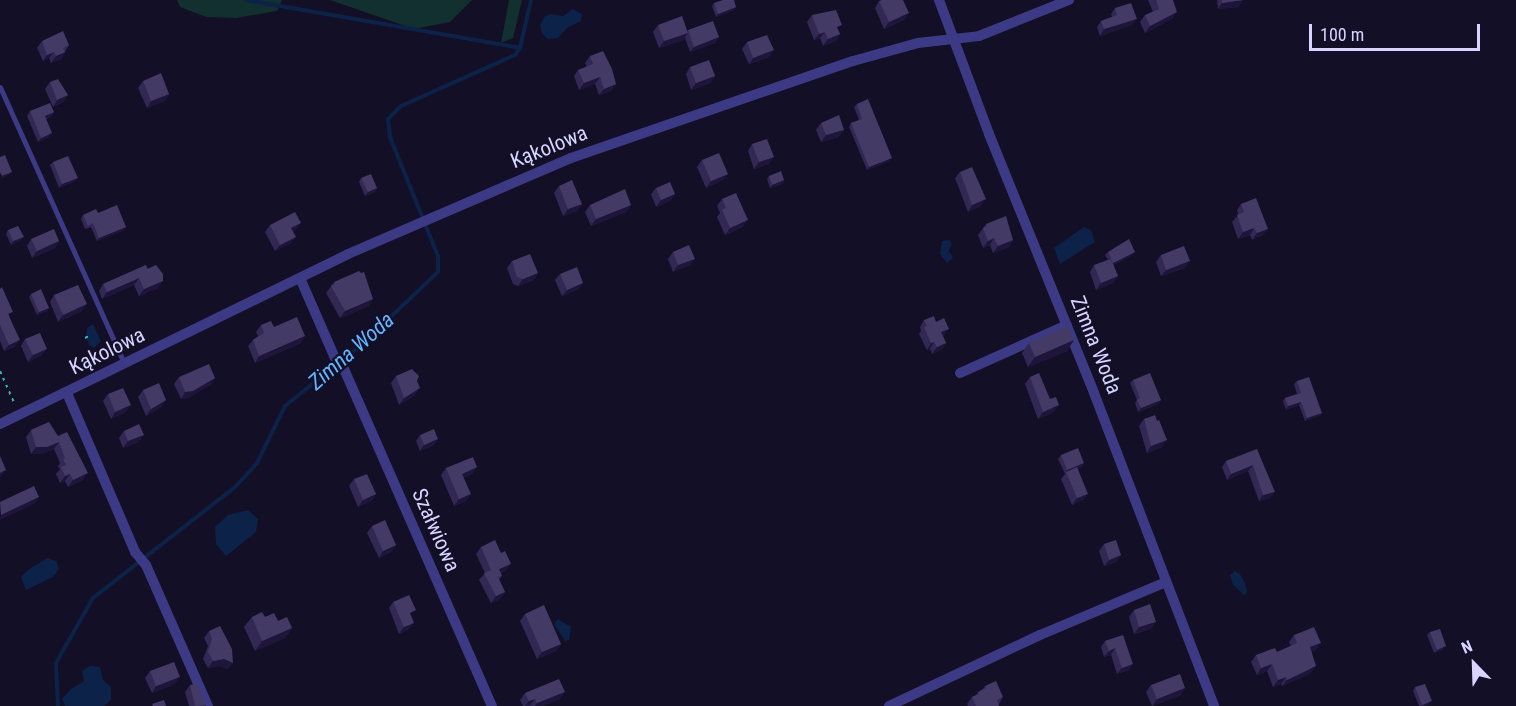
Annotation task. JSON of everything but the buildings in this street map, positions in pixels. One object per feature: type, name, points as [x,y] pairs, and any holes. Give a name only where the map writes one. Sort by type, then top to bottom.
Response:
[{"type":"street","name":"Zimna Woda","points":[[939,0],[989,134],[1214,706]]},
{"type":"street","name":"Kąkolowa","points":[[0,424],[418,222],[571,158],[734,100],[901,47],[986,34],[1069,0]]},
{"type":"street","name":"Szałwiowa","points":[[300,278],[335,358],[344,369],[492,706]]},
{"type":"street","points":[[960,373],[1066,325]]},
{"type":"street","name":"Kąkolowa","points":[[67,393],[135,552],[146,565],[208,706]]},
{"type":"street","points":[[889,706],[1040,635],[1166,582]]},
{"type":"lane","points":[[0,87],[124,365]]},
{"type":"path","points":[[85,338],[91,335]]},
{"type":"path","points":[[0,371],[20,415]]},
{"type":"green space","points":[[177,0],[282,0],[277,11],[236,18],[206,17],[180,7]]},
{"type":"green space","points":[[330,0],[472,0],[450,22],[414,29]]},
{"type":"green space","points":[[509,0],[522,0],[513,38],[501,43]]},
{"type":"water","points":[[573,9],[582,14],[581,21],[567,28],[558,38],[548,39],[542,34],[540,25],[545,16],[552,14],[563,16]]},
{"type":"water","points":[[1084,227],[1091,230],[1095,242],[1060,264],[1054,248]]},
{"type":"water","points":[[949,240],[952,244],[949,251],[953,258],[947,263],[940,254],[942,241]]},
{"type":"water","points":[[93,324],[101,341],[94,348],[89,345],[86,336],[87,328]]},
{"type":"water","points":[[248,510],[258,519],[256,532],[226,556],[216,544],[215,527],[228,515]]},
{"type":"water","points":[[48,558],[56,561],[59,569],[53,577],[26,590],[21,577],[29,569]]},
{"type":"water","points":[[1235,571],[1240,574],[1245,583],[1247,592],[1244,595],[1233,585],[1230,575]]},
{"type":"water","points":[[558,619],[571,627],[569,640],[565,641],[554,624]]},
{"type":"water","points":[[90,666],[100,667],[103,680],[111,687],[111,700],[104,706],[65,706],[62,699],[71,689],[84,681],[82,671]]},
{"type":"waterway","points":[[246,0],[520,48]]},
{"type":"waterway","name":"Zimna Woda","points":[[58,706],[56,663],[93,598],[235,487],[257,463],[285,406],[360,346],[438,272],[438,256],[390,137],[388,119],[401,106],[515,55],[520,48],[531,0]]}]
